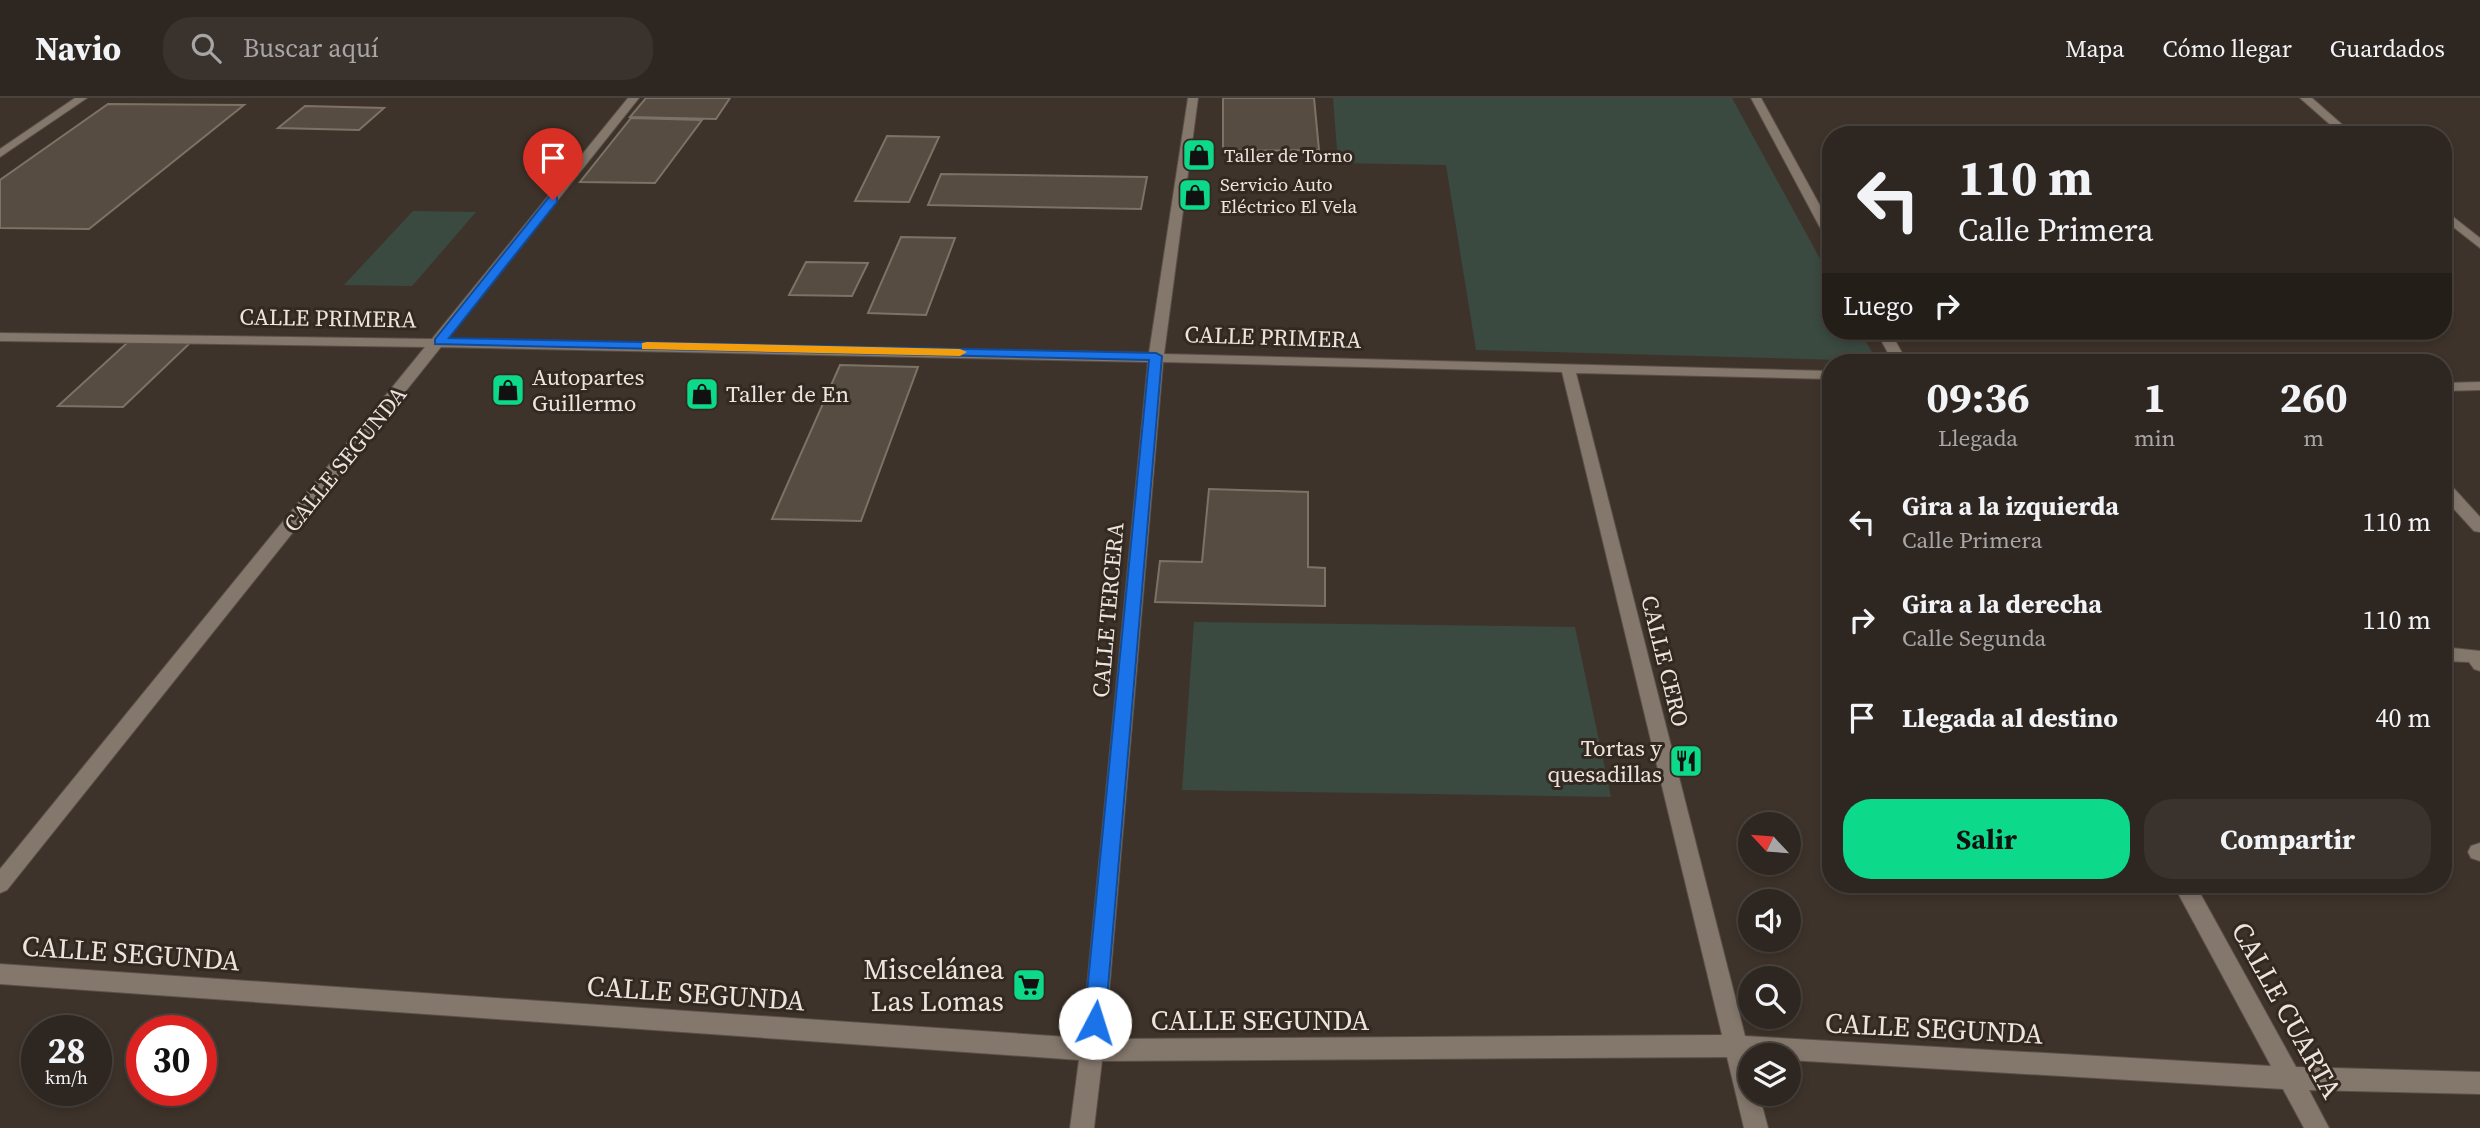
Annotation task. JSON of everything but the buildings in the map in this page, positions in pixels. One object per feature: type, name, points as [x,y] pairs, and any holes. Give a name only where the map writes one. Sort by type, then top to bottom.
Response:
[{"type":"street","points":[[0,154],[82,98]]},
{"type":"street","name":"CALLE SEGUNDA","points":[[0,884],[440,342],[634,98]]},
{"type":"street","name":"CALLE TERCERA","points":[[1082,1128],[1092,1050],[1156,356],[1193,98]]},
{"type":"street","points":[[1756,98],[1822,220]]},
{"type":"street","points":[[2305,98],[2338,126]]},
{"type":"street","points":[[2452,221],[2480,244]]},
{"type":"street","name":"CALLE PRIMERA","points":[[0,337],[440,342],[1156,356],[1822,375]]},
{"type":"street","name":"CALLE CERO","points":[[1568,368],[1756,1128]]},
{"type":"street","points":[[2452,387],[2480,387]]},
{"type":"street","points":[[2452,497],[2480,527]]},
{"type":"street","points":[[2452,656],[2477,660]]},
{"type":"street","name":"CALLE CUARTA","points":[[2189,893],[2317,1128]]},
{"type":"street","name":"CALLE SEGUNDA","points":[[0,974],[1092,1050],[1735,1046],[2290,1078],[2480,1083]]},
{"type":"green space","points":[[1333,98],[1732,98],[1822,262],[1822,340],[1865,340],[1873,354],[1822,354],[1822,359],[1476,350],[1446,165],[1338,163]]},
{"type":"green space","points":[[413,211],[476,212],[412,286],[344,285]]},
{"type":"green space","points":[[1194,622],[1575,627],[1611,797],[1182,790]]},
{"type":"slow traffic","points":[[647,346],[960,352]]},
{"type":"place","name":"Taller de Torno","points":[[1199,155]]},
{"type":"place","name":"Servicio Auto Eléctrico El Vela","points":[[1195,195]]},
{"type":"place","name":"Autopartes Guillermo","points":[[508,390]]},
{"type":"place","name":"Taller de En","points":[[702,394]]},
{"type":"place","name":"Tortas y quesadillas","points":[[1686,761]]},
{"type":"place","name":"Miscelánea Las Lomas","points":[[1029,985]]},
{"type":"route","points":[[553,200],[440,342],[1156,356],[1095,1023]]}]
